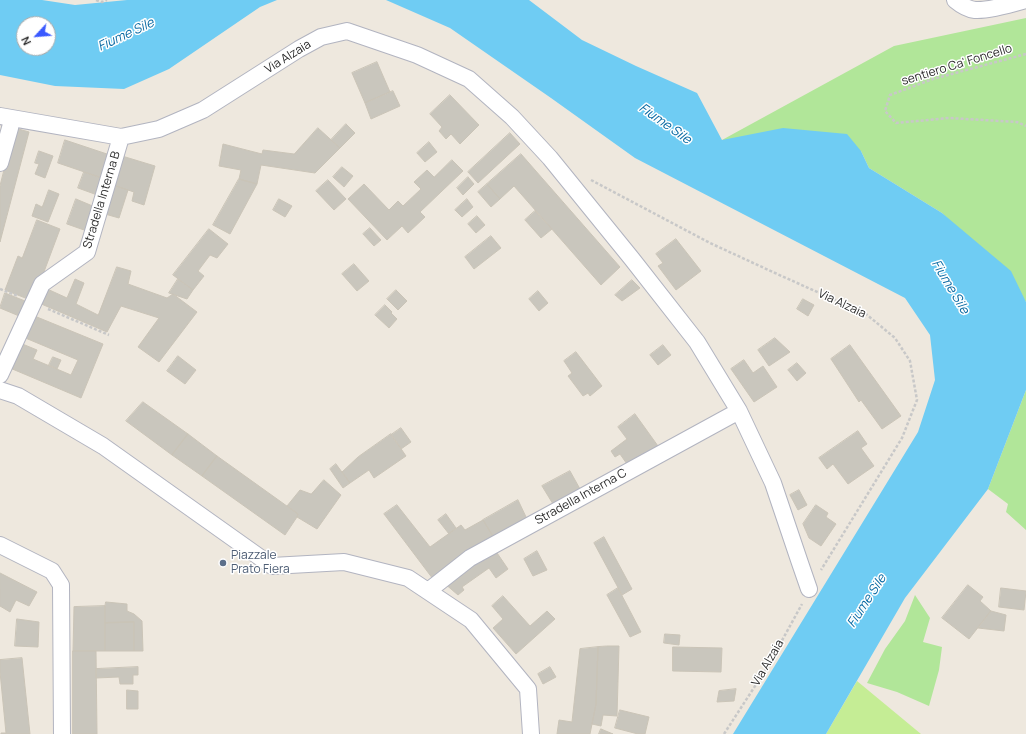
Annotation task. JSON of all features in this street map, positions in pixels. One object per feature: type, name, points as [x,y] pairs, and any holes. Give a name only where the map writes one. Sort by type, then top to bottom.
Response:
[{"type":"street","points":[[955,0],[961,5],[975,10],[992,8],[1026,0]]},
{"type":"street","name":"Via Alzaia","points":[[6,117],[121,137],[159,129],[203,110],[299,49],[321,37],[348,31],[417,55],[469,79],[512,116],[550,158],[697,342],[739,411],[773,483],[809,590]]},
{"type":"street","points":[[0,163],[10,128],[6,117]]},
{"type":"street","name":"Stradella Interna B","points":[[0,375],[42,284],[88,252],[121,137]]},
{"type":"street","points":[[0,390],[18,396],[103,446],[272,566],[344,562],[408,578],[471,620],[528,689],[531,734]]},
{"type":"street","name":"Stradella Interna C","points":[[428,591],[470,558],[739,411]]},
{"type":"street","points":[[0,545],[52,571],[61,584],[62,734]]},
{"type":"path","points":[[96,0],[102,2],[107,0]]},
{"type":"path","name":"sentiero Ca' Foncello","points":[[1026,54],[933,79],[890,95],[884,111],[896,123],[949,118],[1017,122],[1026,126]]},
{"type":"path","name":"Via Alzaia","points":[[585,177],[710,243],[866,314],[895,338],[910,361],[918,400],[902,438],[809,590],[768,666],[724,734]]},
{"type":"path","points":[[0,289],[109,335]]},
{"type":"green space","points":[[1026,18],[1026,302],[942,213],[869,168],[861,151],[722,140],[894,46]]},
{"type":"green space","points":[[1026,390],[1026,530],[1006,512],[1008,504],[988,489]]},
{"type":"green space","points":[[915,595],[930,618],[923,642],[942,647],[939,670],[929,706],[897,692],[867,683],[885,649],[905,621]]},
{"type":"green space","points":[[857,681],[921,734],[826,734]]},
{"type":"water","name":"Fiume Sile","points":[[0,0],[42,0],[75,5],[127,0],[277,0],[260,7],[169,69],[124,89],[55,86],[0,75]]},
{"type":"water","name":"Fiume Sile","points":[[386,0],[529,0],[582,40],[697,93],[722,140],[783,128],[847,134],[861,151],[869,168],[942,213],[1011,271],[1026,302],[1026,390],[988,489],[905,598],[826,734],[733,734],[918,432],[935,380],[930,335],[905,298],[635,158],[450,28]]},
{"type":"building","points":[[377,62],[390,92],[365,103],[352,73]]},
{"type":"building","points":[[393,91],[400,106],[371,119],[365,103]]},
{"type":"building","points":[[450,95],[479,125],[460,144],[451,134],[446,139],[439,131],[442,127],[430,114]]},
{"type":"building","points":[[346,124],[355,133],[340,148],[331,140]]},
{"type":"building","points":[[15,128],[29,132],[0,242],[0,186]]},
{"type":"building","points":[[318,128],[340,148],[315,173],[261,165],[257,184],[239,179],[241,170],[219,166],[223,144],[262,154],[263,150],[294,154]]},
{"type":"building","points":[[510,133],[520,144],[478,183],[468,172]]},
{"type":"building","points":[[65,140],[113,156],[105,179],[58,163]]},
{"type":"building","points":[[429,142],[437,152],[425,162],[417,153]]},
{"type":"building","points":[[39,151],[53,156],[45,178],[35,174],[39,164],[35,163]]},
{"type":"building","points":[[521,154],[620,267],[601,285],[514,186],[500,199],[487,184]]},
{"type":"building","points":[[122,156],[155,166],[144,205],[132,201],[134,192],[113,185]]},
{"type":"building","points":[[452,160],[463,171],[420,212],[425,217],[408,233],[402,226],[387,240],[348,199],[364,184],[389,210],[398,201],[403,206],[421,189],[414,182],[427,170],[434,177]]},
{"type":"building","points":[[342,167],[353,176],[344,187],[333,177]]},
{"type":"building","points":[[84,172],[105,179],[100,196],[78,188]]},
{"type":"building","points":[[468,177],[474,184],[463,195],[457,188]]},
{"type":"building","points":[[239,179],[257,184],[230,234],[213,225]]},
{"type":"building","points":[[328,180],[346,199],[334,210],[316,191]]},
{"type":"building","points":[[487,184],[500,199],[491,207],[478,192]]},
{"type":"building","points":[[113,185],[128,190],[119,218],[105,214]]},
{"type":"building","points":[[49,190],[59,194],[48,222],[32,216],[36,204],[42,207]]},
{"type":"building","points":[[76,199],[95,207],[87,231],[67,224]]},
{"type":"building","points":[[279,199],[292,206],[285,217],[273,210]]},
{"type":"building","points":[[467,199],[473,207],[462,217],[455,210]]},
{"type":"building","points":[[535,211],[552,229],[541,238],[525,220]]},
{"type":"building","points":[[477,216],[485,225],[476,233],[468,224]]},
{"type":"building","points":[[37,220],[60,229],[33,301],[5,290],[18,256],[22,258]]},
{"type":"building","points":[[370,228],[381,240],[374,246],[363,234]]},
{"type":"building","points":[[209,229],[228,244],[217,258],[210,255],[198,271],[204,276],[193,290],[173,275]]},
{"type":"building","points":[[491,236],[501,248],[474,269],[465,257]]},
{"type":"building","points":[[676,239],[701,271],[676,290],[658,266],[663,263],[656,254]]},
{"type":"building","points":[[354,264],[369,281],[357,291],[342,274]]},
{"type":"building","points":[[117,267],[131,271],[128,284],[167,298],[173,294],[197,312],[159,362],[138,347],[159,318],[121,306],[107,332],[39,303],[45,288],[67,298],[75,279],[84,283],[76,304],[98,315]]},
{"type":"building","points":[[178,279],[193,290],[187,299],[169,293]]},
{"type":"building","points":[[632,280],[640,288],[622,301],[615,295]]},
{"type":"building","points":[[396,290],[407,301],[398,310],[387,299]]},
{"type":"building","points":[[538,291],[548,303],[539,311],[529,299]]},
{"type":"building","points":[[5,293],[30,303],[24,318],[0,308]]},
{"type":"building","points":[[803,299],[814,305],[808,316],[797,309]]},
{"type":"building","points":[[385,305],[397,319],[389,328],[375,315]]},
{"type":"building","points":[[32,315],[103,344],[81,398],[10,368],[20,343],[37,350],[33,359],[71,375],[78,360],[23,337]]},
{"type":"building","points":[[775,338],[790,352],[769,366],[758,350]]},
{"type":"building","points":[[663,345],[671,355],[658,365],[650,355]]},
{"type":"building","points":[[850,345],[901,416],[882,429],[861,400],[859,402],[831,359]]},
{"type":"building","points":[[576,352],[602,386],[590,396],[588,393],[583,396],[568,376],[572,373],[564,361]]},
{"type":"building","points":[[178,356],[196,370],[185,384],[167,371]]},
{"type":"building","points":[[53,357],[61,360],[57,369],[49,365]]},
{"type":"building","points":[[744,360],[753,373],[763,366],[777,387],[754,402],[731,369]]},
{"type":"building","points":[[797,363],[806,373],[797,381],[788,370]]},
{"type":"building","points":[[143,402],[188,434],[172,455],[126,421]]},
{"type":"building","points":[[635,414],[658,446],[629,467],[620,454],[615,457],[611,451],[627,439],[618,427]]},
{"type":"building","points":[[401,428],[411,442],[401,449],[391,435]]},
{"type":"building","points":[[858,431],[867,444],[861,448],[874,466],[848,484],[833,464],[827,469],[819,458]]},
{"type":"building","points":[[188,434],[217,456],[202,476],[172,455]]},
{"type":"building","points":[[391,434],[406,456],[374,478],[369,470],[350,483],[342,472],[358,457]]},
{"type":"building","points":[[217,456],[298,514],[285,535],[202,476]]},
{"type":"building","points":[[336,464],[350,483],[343,488],[330,469]]},
{"type":"building","points":[[570,471],[580,489],[553,504],[542,486]]},
{"type":"building","points":[[324,480],[341,495],[317,529],[297,517],[298,514],[287,506],[300,490],[311,494]]},
{"type":"building","points":[[799,490],[807,505],[798,510],[790,495]]},
{"type":"building","points":[[518,500],[527,519],[494,538],[483,520]]},
{"type":"building","points":[[397,505],[430,547],[461,525],[465,530],[483,520],[494,538],[433,579],[384,514]]},
{"type":"building","points":[[816,505],[828,513],[826,517],[836,524],[821,546],[809,538],[803,524]]},
{"type":"building","points":[[446,514],[456,528],[449,534],[438,520]]},
{"type":"building","points":[[604,537],[632,589],[622,595],[594,543]]},
{"type":"building","points":[[493,547],[508,569],[496,578],[489,568],[462,587],[464,590],[458,595],[444,583]]},
{"type":"building","points":[[537,551],[547,570],[533,576],[524,559]]},
{"type":"building","points":[[0,573],[37,592],[29,606],[16,600],[10,612],[0,606]]},
{"type":"building","points":[[968,585],[983,597],[980,601],[991,611],[969,639],[942,618]]},
{"type":"building","points":[[618,588],[641,632],[630,637],[607,595]]},
{"type":"building","points":[[1001,588],[1026,591],[1024,610],[999,607]]},
{"type":"building","points":[[503,596],[530,626],[547,611],[555,619],[516,654],[493,628],[503,619],[492,606]]},
{"type":"building","points":[[106,602],[127,604],[127,611],[134,614],[142,621],[143,651],[134,651],[134,622],[105,623]]},
{"type":"building","points":[[105,606],[105,651],[73,651],[74,607]]},
{"type":"building","points":[[991,611],[1006,615],[1004,631],[978,628]]},
{"type":"building","points":[[17,619],[39,622],[38,647],[15,646]]},
{"type":"building","points":[[134,622],[134,651],[105,651],[105,623]]},
{"type":"building","points":[[665,634],[680,635],[679,645],[664,643]]},
{"type":"building","points":[[619,646],[617,716],[603,715],[601,726],[592,724],[596,704],[598,647]]},
{"type":"building","points":[[598,647],[596,704],[590,734],[557,734],[559,720],[572,722],[580,649]]},
{"type":"building","points":[[673,647],[722,648],[721,672],[673,671]]},
{"type":"building","points":[[73,651],[96,651],[97,734],[73,734]]},
{"type":"building","points":[[22,658],[30,734],[1,734],[6,733],[0,660]]},
{"type":"building","points":[[138,667],[138,675],[133,675],[133,684],[120,684],[119,677],[96,678],[96,669]]},
{"type":"building","points":[[550,667],[556,677],[543,684],[538,674]]},
{"type":"building","points":[[736,689],[734,701],[717,702],[719,691]]},
{"type":"building","points":[[127,690],[138,691],[138,709],[127,709]]},
{"type":"building","points":[[620,710],[649,717],[645,734],[638,734],[615,728]]},
{"type":"building","points":[[601,729],[613,734],[599,734]]},
{"type":"place","name":"Piazzale Prato Fiera","points":[[223,563]]}]
